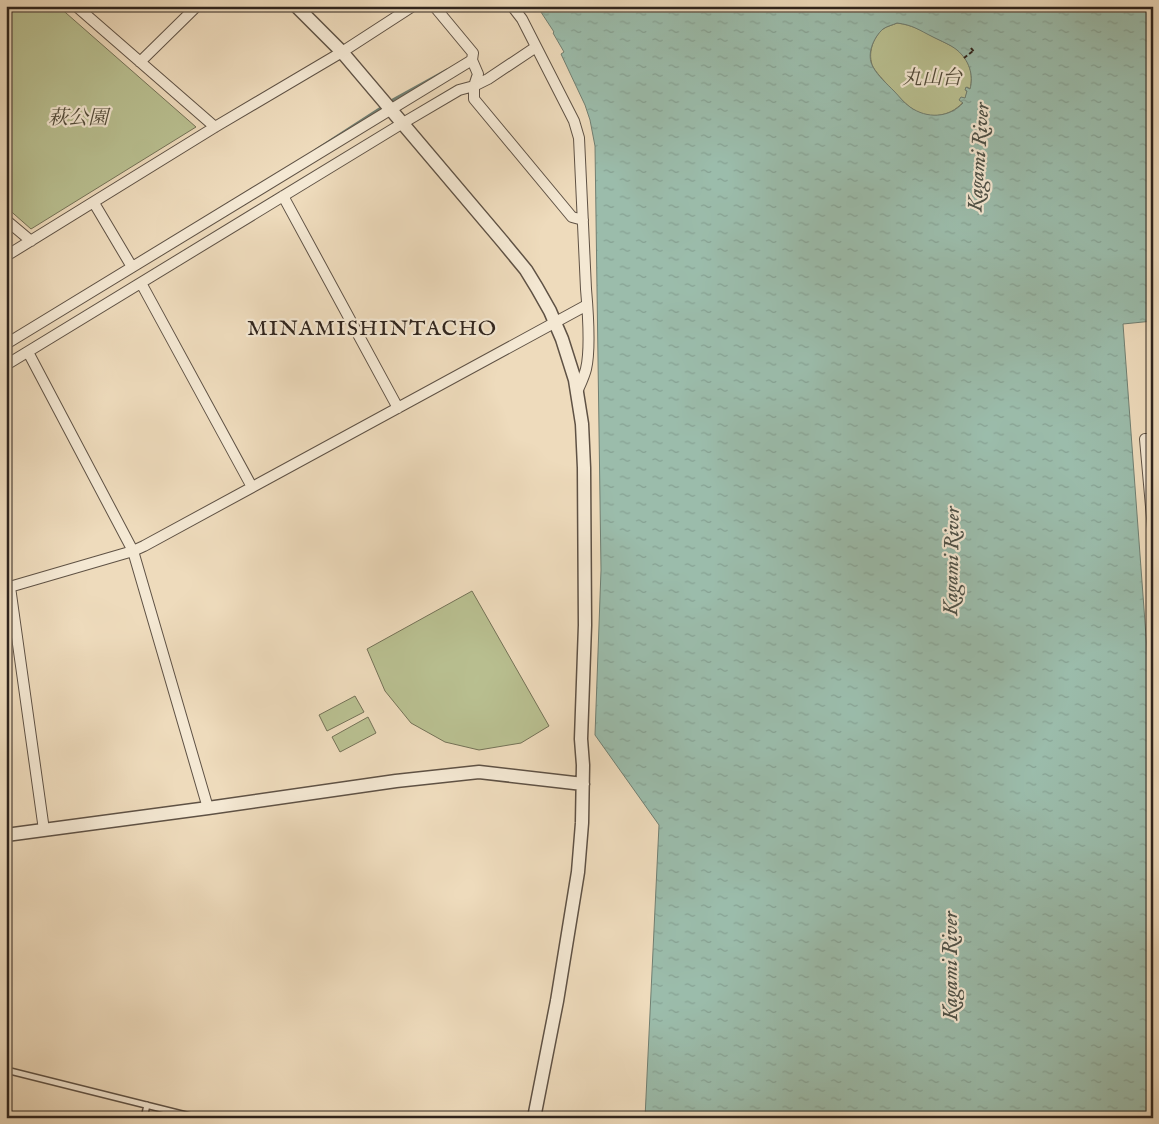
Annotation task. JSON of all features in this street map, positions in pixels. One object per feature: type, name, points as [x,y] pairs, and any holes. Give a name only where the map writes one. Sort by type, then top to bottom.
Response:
[{"type":"street","points":[[76,6],[215,127]]},
{"type":"street","points":[[296,6],[342,52],[526,270],[555,323],[575,380],[582,424],[584,468],[585,625],[581,739],[582,823],[578,872],[557,1001],[534,1118]]},
{"type":"street","points":[[6,256],[215,127],[342,52],[413,6]]},
{"type":"street","points":[[434,6],[473,53],[472,60],[478,74],[474,86],[474,99],[572,216],[583,220]]},
{"type":"street","points":[[512,6],[522,19],[574,121],[579,138],[588,356],[586,372],[577,392]]},
{"type":"street","points":[[140,62],[193,8]]},
{"type":"street","points":[[6,365],[403,123],[459,90],[474,86],[488,79],[536,47]]},
{"type":"street","points":[[6,344],[472,60]]},
{"type":"street","points":[[282,196],[398,408]]},
{"type":"street","points":[[94,202],[132,267]]},
{"type":"street","points":[[6,220],[31,242]]},
{"type":"street","points":[[141,283],[252,487]]},
{"type":"street","points":[[44,830],[8,587],[133,551],[144,546],[587,305]]},
{"type":"street","points":[[28,352],[133,551],[208,808]]},
{"type":"street","points":[[1153,439],[1145,439],[1153,530]]},
{"type":"street","points":[[6,835],[479,772],[583,784]]},
{"type":"lane","points":[[6,1070],[198,1118]]},
{"type":"lane","points":[[144,1118],[147,1105]]},
{"type":"path","points":[[964,58],[972,50],[976,54]]},
{"type":"green space","name":"萩公園","points":[[6,6],[58,6],[196,127],[31,229],[6,207]]},
{"type":"green space","name":"丸山台","points":[[897,23],[916,28],[958,50],[965,58],[971,73],[970,89],[967,87],[964,101],[954,110],[936,116],[918,112],[901,99],[873,67],[871,51],[876,36],[886,27]]},
{"type":"green space","points":[[472,591],[549,726],[521,743],[479,750],[445,742],[411,723],[385,691],[367,649]]},
{"type":"green space","points":[[355,696],[364,712],[327,731],[319,715]]},
{"type":"green space","points":[[368,717],[376,733],[340,752],[332,737]]},
{"type":"water","name":"Kagami River","points":[[537,6],[1153,6],[1153,321],[1123,324],[1153,731],[1153,1118],[645,1118],[659,825],[595,735],[601,570],[595,146],[585,105],[561,54],[564,52]],"holes":[[[897,23],[916,28],[949,45],[965,58],[971,73],[970,89],[966,87],[965,98],[961,97],[959,100],[963,103],[951,112],[931,115],[917,111],[906,104],[875,70],[871,62],[870,52],[876,37],[883,29]]]},
{"type":"waterway","points":[[389,102],[447,70]]},
{"type":"waterway","points":[[316,150],[384,106]]},
{"type":"district","name":"MINAMISHINTACHO","points":[[372,327]]}]
